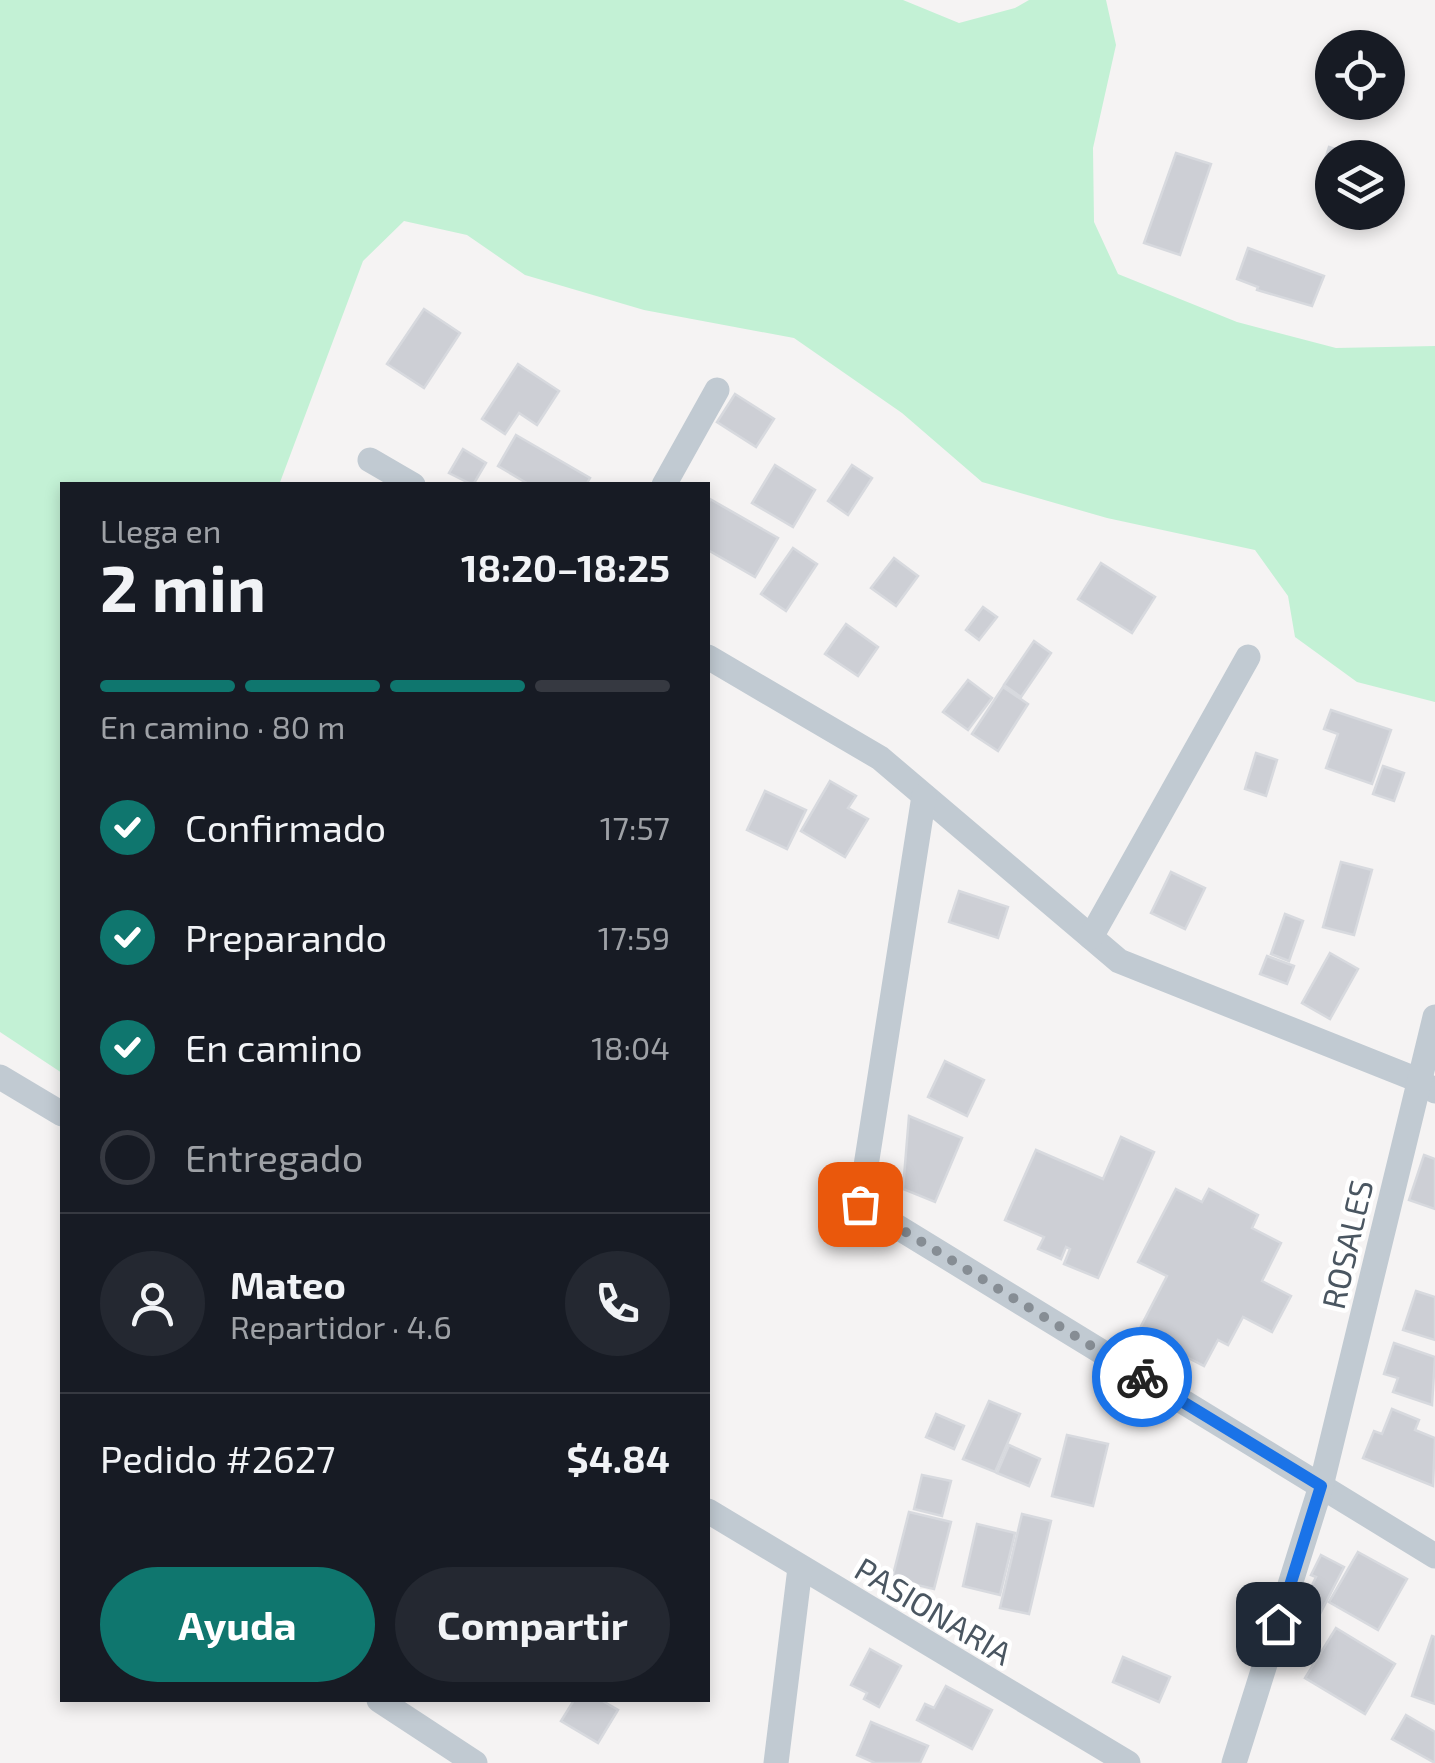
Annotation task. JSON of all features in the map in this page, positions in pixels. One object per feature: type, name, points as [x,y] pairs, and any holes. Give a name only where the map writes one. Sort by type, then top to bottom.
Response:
[{"type":"street","points":[[666,482],[717,390]]},
{"type":"street","points":[[370,460],[408,482]]},
{"type":"street","points":[[1091,937],[1248,656]]},
{"type":"street","points":[[710,658],[880,758],[1119,961],[1426,1086]]},
{"type":"street","points":[[924,796],[860,1204],[1435,1556]]},
{"type":"street","name":"ROSALES","points":[[1234,1763],[1321,1486],[1426,1086],[1435,1017]]},
{"type":"street","points":[[0,1076],[60,1113]]},
{"type":"street","name":"PASIONARIA","points":[[710,1511],[1128,1763]]},
{"type":"street","points":[[776,1763],[800,1568]]},
{"type":"street","points":[[382,1702],[475,1763]]},
{"type":"green space","points":[[0,0],[903,0],[959,23],[1015,8],[1029,0],[1106,0],[1116,45],[1093,148],[1094,222],[1118,274],[1237,322],[1336,348],[1435,346],[1435,702],[1357,682],[1295,637],[1288,596],[1255,550],[1107,518],[982,482],[902,413],[794,338],[644,310],[525,275],[467,235],[404,221],[363,261],[280,482],[60,482],[60,1072],[0,1032]]},
{"type":"building","points":[[1176,153],[1211,164],[1180,255],[1144,243]]},
{"type":"building","points":[[1248,248],[1324,276],[1312,306],[1257,290],[1258,287],[1237,279]]},
{"type":"building","points":[[424,309],[460,333],[424,388],[387,364]]},
{"type":"building","points":[[518,364],[559,391],[537,425],[519,413],[505,434],[482,419]]},
{"type":"building","points":[[735,394],[774,419],[756,447],[717,422]]},
{"type":"building","points":[[516,435],[590,478],[588,482],[525,482],[498,466]]},
{"type":"building","points":[[463,449],[486,463],[475,482],[449,473]]},
{"type":"building","points":[[775,465],[815,490],[793,527],[752,503]]},
{"type":"building","points":[[852,465],[872,478],[848,515],[828,501]]},
{"type":"building","points":[[710,499],[778,538],[755,577],[710,551]]},
{"type":"building","points":[[793,548],[817,564],[786,611],[761,594]]},
{"type":"building","points":[[894,558],[918,576],[896,606],[871,588]]},
{"type":"building","points":[[1101,563],[1155,597],[1132,633],[1078,599]]},
{"type":"building","points":[[983,607],[997,617],[979,640],[966,630]]},
{"type":"building","points":[[846,624],[878,647],[858,676],[825,654]]},
{"type":"building","points":[[1034,641],[1051,653],[1021,697],[1004,685]]},
{"type":"building","points":[[968,680],[992,698],[968,730],[943,712]]},
{"type":"building","points":[[1003,687],[1028,704],[998,751],[972,734]]},
{"type":"building","points":[[1331,710],[1391,730],[1372,784],[1326,768],[1338,734],[1324,729]]},
{"type":"building","points":[[1256,753],[1277,760],[1266,796],[1245,789]]},
{"type":"building","points":[[1383,766],[1404,773],[1394,801],[1373,794]]},
{"type":"building","points":[[830,781],[856,796],[848,808],[868,819],[845,857],[801,831]]},
{"type":"building","points":[[765,791],[806,810],[787,849],[747,830]]},
{"type":"building","points":[[1341,862],[1372,870],[1354,935],[1323,927]]},
{"type":"building","points":[[1171,872],[1205,888],[1185,929],[1151,913]]},
{"type":"building","points":[[959,891],[1008,907],[998,938],[949,922]]},
{"type":"building","points":[[1285,914],[1303,921],[1289,961],[1271,954]]},
{"type":"building","points":[[1330,953],[1358,969],[1330,1019],[1302,1003]]},
{"type":"building","points":[[1267,956],[1294,966],[1287,984],[1260,974]]},
{"type":"building","points":[[945,1061],[984,1080],[967,1116],[928,1097]]},
{"type":"building","points":[[909,1116],[962,1138],[935,1202],[903,1189]]},
{"type":"building","points":[[1121,1137],[1154,1152],[1098,1278],[1064,1264],[1070,1249],[1066,1247],[1061,1259],[1038,1249],[1044,1237],[1005,1220],[1036,1150],[1103,1179]]},
{"type":"building","points":[[1424,1155],[1435,1159],[1435,1209],[1409,1200]]},
{"type":"building","points":[[1176,1189],[1202,1202],[1209,1189],[1258,1215],[1252,1228],[1281,1243],[1262,1281],[1291,1296],[1272,1332],[1243,1317],[1228,1345],[1218,1340],[1204,1366],[1138,1332],[1167,1276],[1138,1262]]},
{"type":"building","points":[[1416,1291],[1435,1297],[1435,1340],[1403,1330]]},
{"type":"building","points":[[1394,1343],[1435,1357],[1432,1405],[1393,1392],[1398,1378],[1384,1374]]},
{"type":"building","points":[[989,1401],[1020,1414],[995,1472],[963,1459]]},
{"type":"building","points":[[1392,1409],[1419,1420],[1415,1430],[1435,1438],[1433,1486],[1363,1458],[1374,1431],[1382,1434]]},
{"type":"building","points":[[936,1414],[964,1426],[954,1449],[926,1437]]},
{"type":"building","points":[[1067,1435],[1108,1444],[1093,1506],[1052,1496]]},
{"type":"building","points":[[1009,1445],[1040,1459],[1029,1486],[997,1473]]},
{"type":"building","points":[[922,1475],[951,1481],[942,1516],[914,1509]]},
{"type":"building","points":[[909,1512],[951,1522],[934,1589],[892,1579]]},
{"type":"building","points":[[1022,1514],[1051,1521],[1029,1614],[1000,1608]]},
{"type":"building","points":[[977,1524],[1015,1533],[1000,1595],[963,1586]]},
{"type":"building","points":[[1358,1552],[1407,1579],[1378,1630],[1329,1602]]},
{"type":"building","points":[[1321,1555],[1344,1567],[1319,1616],[1301,1608],[1316,1577],[1311,1575]]},
{"type":"building","points":[[1336,1628],[1395,1664],[1365,1714],[1305,1678]]},
{"type":"building","points":[[1432,1636],[1435,1637],[1435,1704],[1412,1696]]},
{"type":"building","points":[[870,1649],[901,1666],[879,1707],[864,1699],[867,1693],[851,1685]]},
{"type":"building","points":[[1123,1657],[1170,1677],[1159,1702],[1113,1682]]},
{"type":"building","points":[[946,1686],[992,1710],[972,1749],[917,1720],[925,1704],[934,1708]]},
{"type":"building","points":[[573,1702],[604,1702],[618,1710],[598,1743],[561,1721]]},
{"type":"building","points":[[1406,1715],[1435,1732],[1435,1763],[1392,1739]]},
{"type":"building","points":[[871,1722],[928,1746],[920,1763],[875,1763],[857,1755]]},
{"type":"way so far","points":[[860,1204],[1142,1377]]},
{"type":"route","points":[[1142,1377],[1321,1486],[1278,1624]]}]
